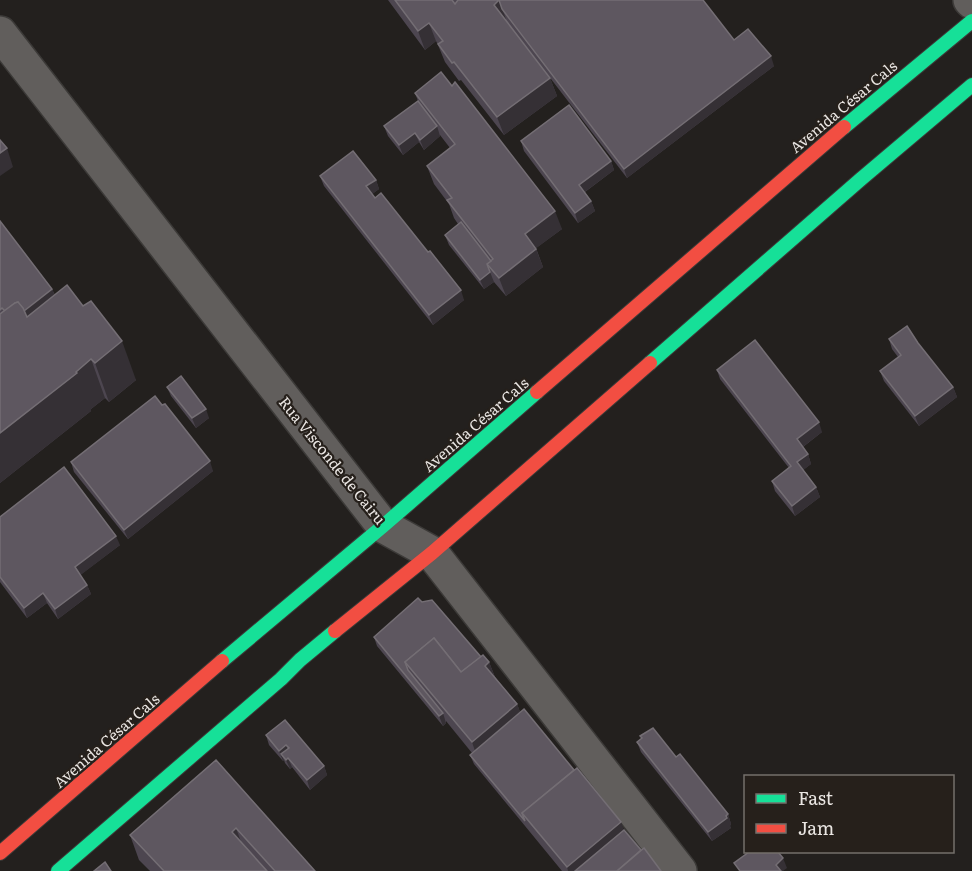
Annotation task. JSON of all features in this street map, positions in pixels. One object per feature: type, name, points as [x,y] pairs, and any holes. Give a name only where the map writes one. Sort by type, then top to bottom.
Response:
[{"type":"main road","name":"Avenida César Cals","points":[[0,853],[262,626],[383,526],[830,138],[972,21]]},
{"type":"main road","points":[[58,871],[300,660],[432,553],[834,202],[970,91]]},
{"type":"street","name":"Rua Visconde de Cairu","points":[[0,33],[383,526],[432,553],[680,871]]},
{"type":"building","points":[[395,0],[452,0],[455,4],[458,0],[499,0],[494,5],[550,78],[497,117],[438,44],[443,41],[429,23],[418,31]]},
{"type":"building","points":[[499,0],[703,0],[734,40],[748,29],[771,56],[624,169],[502,9]]},
{"type":"building","points":[[441,72],[452,86],[455,82],[555,211],[525,234],[536,249],[499,278],[487,264],[493,259],[447,200],[452,198],[427,166],[455,144],[415,93]]},
{"type":"building","points":[[418,101],[437,126],[420,140],[415,133],[399,145],[384,126]]},
{"type":"building","points":[[569,105],[611,161],[579,185],[591,201],[575,213],[521,141]]},
{"type":"building","points":[[0,140],[7,148],[0,153]]},
{"type":"building","points":[[353,151],[376,180],[366,186],[375,198],[381,193],[461,290],[429,315],[320,176]]},
{"type":"building","points":[[0,221],[52,289],[24,311],[18,302],[5,311],[2,308],[0,310]]},
{"type":"building","points":[[461,222],[491,261],[487,264],[490,272],[480,280],[445,235]]},
{"type":"building","points":[[67,285],[83,306],[91,301],[122,341],[95,363],[91,359],[77,373],[0,433],[0,314],[18,302],[27,317]]},
{"type":"building","points":[[907,326],[953,387],[915,416],[880,371],[901,355],[889,339]]},
{"type":"building","points":[[755,340],[819,422],[797,439],[808,454],[797,462],[816,487],[792,506],[772,481],[791,466],[717,370]]},
{"type":"building","points":[[181,376],[206,409],[192,418],[167,387]]},
{"type":"building","points":[[155,396],[162,405],[165,404],[210,461],[124,530],[71,462]]},
{"type":"building","points":[[64,467],[116,536],[75,567],[87,585],[55,609],[43,593],[24,608],[0,577],[0,517]]},
{"type":"building","points":[[418,598],[422,602],[432,600],[481,657],[461,672],[434,638],[405,662],[408,670],[443,713],[439,716],[374,637]]},
{"type":"building","points":[[434,638],[461,672],[483,655],[489,662],[485,666],[517,704],[472,742],[405,662]]},
{"type":"building","points":[[524,709],[574,770],[522,813],[525,821],[470,755]]},
{"type":"building","points":[[285,720],[324,766],[307,780],[288,758],[286,760],[281,754],[289,748],[286,745],[279,751],[266,735]]},
{"type":"building","points":[[653,728],[676,757],[680,754],[728,814],[727,818],[708,832],[637,742],[642,738],[640,736]]},
{"type":"building","points":[[216,760],[315,871],[275,871],[236,828],[232,832],[267,871],[164,871],[130,835]]},
{"type":"building","points":[[577,768],[621,822],[567,867],[522,813]]},
{"type":"building","points":[[624,830],[641,850],[617,871],[575,871]]},
{"type":"building","points":[[644,848],[661,871],[617,871]]},
{"type":"building","points":[[748,853],[779,853],[783,858],[776,865],[781,871],[740,871],[734,863]]},
{"type":"building","points":[[105,862],[111,871],[94,871]]},
{"type":"traffic: fast","points":[[844,127],[972,21]]},
{"type":"traffic: fast","points":[[650,363],[972,85]]},
{"type":"traffic: fast","points":[[222,661],[383,526],[537,392]]},
{"type":"traffic: fast","points":[[58,871],[335,631]]},
{"type":"traffic: jam","points":[[537,392],[844,127]]},
{"type":"traffic: jam","points":[[335,631],[432,553],[650,363]]},
{"type":"traffic: jam","points":[[0,853],[222,661]]}]
